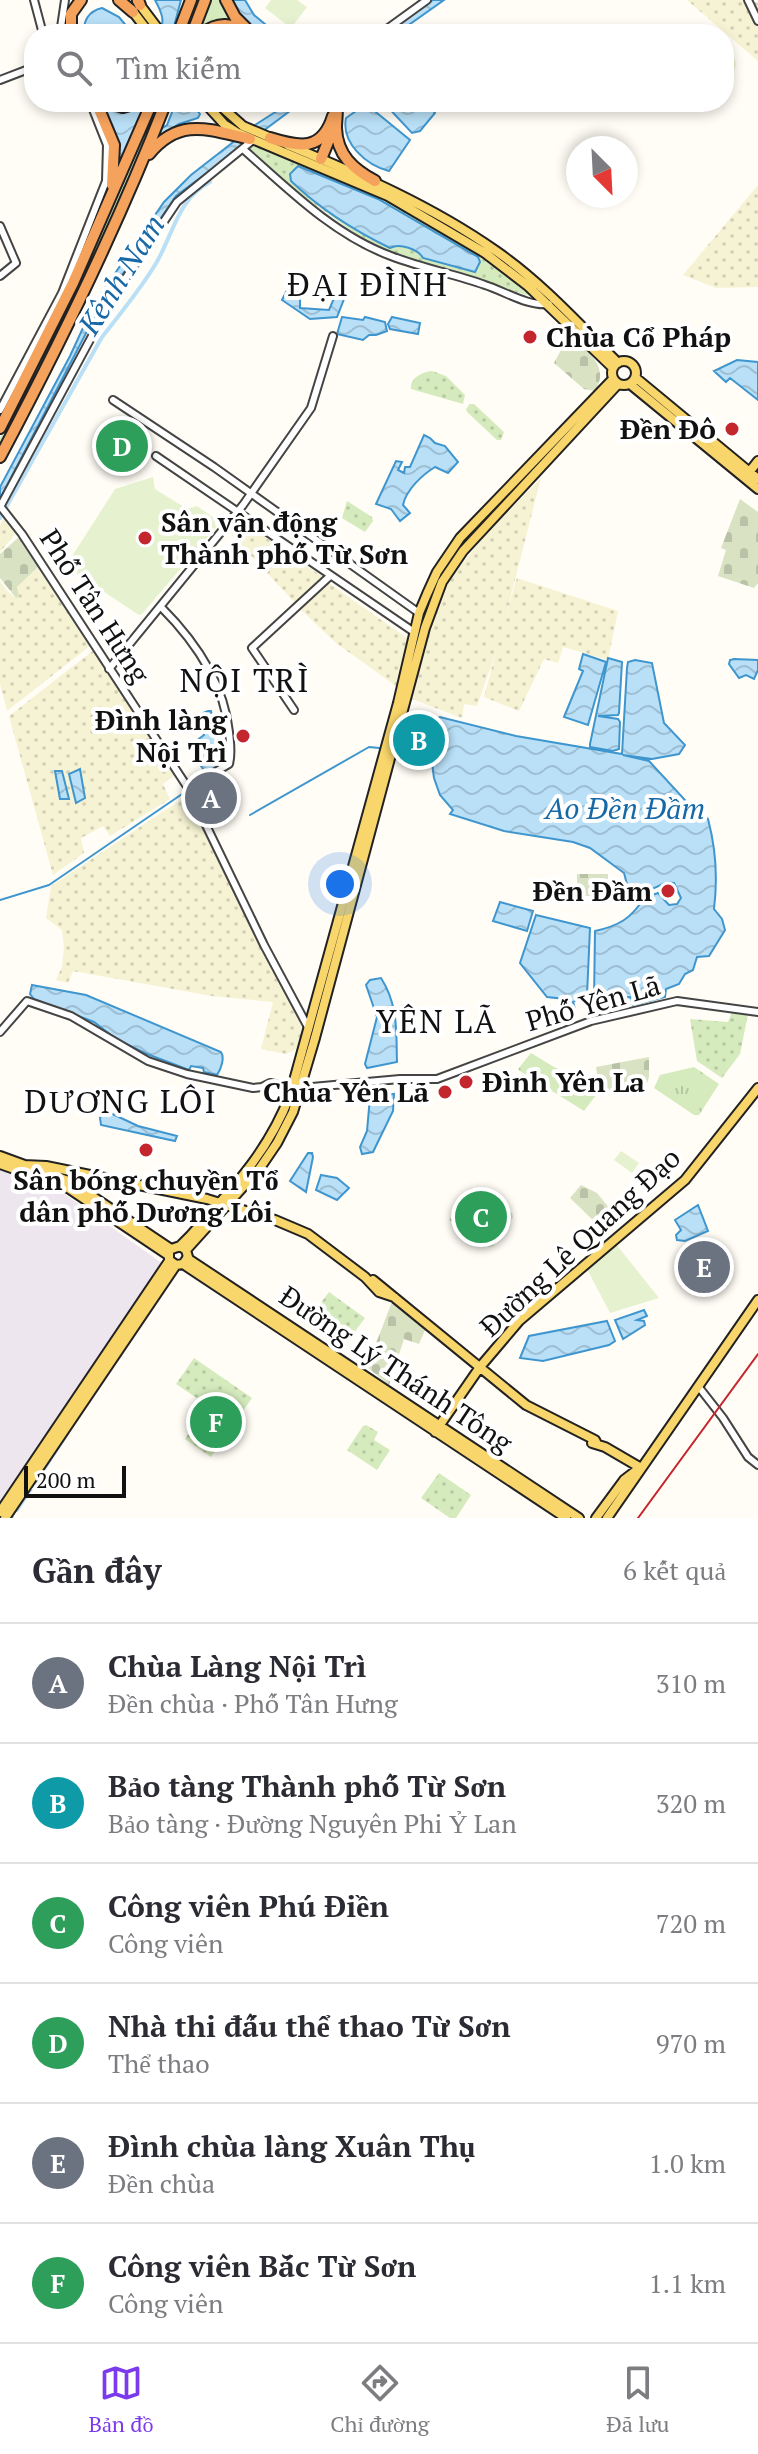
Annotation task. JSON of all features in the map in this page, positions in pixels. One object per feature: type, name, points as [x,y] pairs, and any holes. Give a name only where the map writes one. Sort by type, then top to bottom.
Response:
[{"type":"highway","points":[[66,24],[72,0]]},
{"type":"highway","points":[[70,24],[71,14],[81,0]]},
{"type":"highway","points":[[121,0],[137,4]]},
{"type":"highway","points":[[182,24],[190,0]]},
{"type":"highway","points":[[196,24],[205,0]]},
{"type":"highway","points":[[226,0],[242,24]]},
{"type":"highway","points":[[73,283],[114,176],[112,139],[100,112]]},
{"type":"highway","points":[[0,425],[73,283],[148,112]]},
{"type":"highway","points":[[126,199],[162,112]]},
{"type":"highway","points":[[0,457],[65,330],[147,156],[167,137],[194,128],[296,145],[318,140],[330,125],[334,112]]},
{"type":"highway","points":[[336,112],[339,143],[345,158],[355,170],[375,181]]},
{"type":"highway","points":[[321,159],[337,119]]},
{"type":"main road","points":[[137,4],[150,24]]},
{"type":"main road","points":[[213,112],[224,124],[406,206],[492,257],[551,302]]},
{"type":"main road","points":[[5,1518],[11,1502],[177,1256],[273,1152],[290,1120],[309,1029],[425,628],[442,582],[474,538],[616,382],[615,365],[490,247],[375,181],[251,136],[225,112]]},
{"type":"main road","points":[[615,365],[625,361],[632,364],[636,371],[633,381]]},
{"type":"main road","points":[[297,1088],[315,1038],[419,613],[437,572],[456,543],[616,382],[633,381],[747,475],[758,489]]},
{"type":"main road","points":[[747,475],[758,461]]},
{"type":"main road","points":[[747,475],[758,479]]},
{"type":"main road","points":[[309,1029],[315,1038]]},
{"type":"main road","name":"Đường Lê Quang Đạo","points":[[437,1428],[480,1367],[519,1321],[685,1180],[758,1088]]},
{"type":"main road","name":"Đường Lý Thánh Tông","points":[[0,1156],[76,1185],[177,1256]]},
{"type":"main road","name":"Đường Lý Thánh Tông","points":[[0,1164],[68,1188],[266,1314],[550,1503],[579,1518]]},
{"type":"main road","points":[[24,1165],[46,1166],[224,1203],[308,1234],[365,1277],[379,1292],[394,1297],[526,1405],[582,1435],[586,1441],[641,1468]]},
{"type":"main road","points":[[607,1518],[758,1300]]},
{"type":"main road","points":[[596,1518],[624,1480],[641,1468]]},
{"type":"main road","points":[[0,1512],[11,1502]]},
{"type":"main road","name":"Đường Lý Thánh Tông","points":[[550,1503],[566,1518]]},
{"type":"street","points":[[34,0],[40,24]]},
{"type":"street","points":[[61,24],[65,0]]},
{"type":"street","points":[[394,24],[427,0]]},
{"type":"street","points":[[748,0],[758,21]]},
{"type":"street","points":[[0,80],[24,71]]},
{"type":"street","points":[[0,410],[62,293],[106,181],[107,145],[94,112]]},
{"type":"street","points":[[2,508],[113,297],[183,195],[243,149],[251,136]]},
{"type":"street","points":[[243,149],[305,203],[363,243],[400,259],[487,285],[535,304],[551,302]]},
{"type":"street","points":[[0,226],[16,263],[0,276]]},
{"type":"street","points":[[109,669],[237,512],[311,408],[333,336]]},
{"type":"street","points":[[113,400],[251,493],[419,613]]},
{"type":"street","points":[[156,456],[414,632]]},
{"type":"street","name":"Phố Tân Hưng","points":[[2,508],[188,788],[264,945],[309,1029]]},
{"type":"street","points":[[294,710],[252,648],[330,576]]},
{"type":"street","points":[[161,607],[176,622],[215,679],[227,715],[229,764],[188,788]]},
{"type":"street","name":"Phố Yên Lã","points":[[0,1032],[27,1001],[71,1016],[147,1060],[170,1069],[253,1088],[270,1083],[297,1088],[437,1079],[591,1021],[676,1001],[758,1012]]},
{"type":"street","points":[[698,1385],[748,1457],[758,1465]]},
{"type":"street","points":[[11,1502],[16,1518]]},
{"type":"shaded area","points":[[687,0],[751,0],[758,3],[758,61],[734,40],[734,24],[715,24]]},
{"type":"shaded area","points":[[758,185],[758,287],[716,288],[683,275]]},
{"type":"shaded area","points":[[541,478],[506,615],[517,578],[618,611],[608,660],[563,647],[558,663],[544,659],[519,711],[484,697],[496,652],[477,706],[464,704],[462,718],[412,699],[431,625],[446,584],[482,539]]},
{"type":"shaded area","points":[[4,517],[16,533],[0,552],[0,525]]},
{"type":"shaded area","points":[[236,517],[324,578],[297,605],[227,530]]},
{"type":"shaded area","points":[[40,565],[90,646],[7,711],[0,684],[0,581],[16,598],[17,587]]},
{"type":"shaded area","points":[[327,582],[410,640],[396,686],[336,643],[299,608]]},
{"type":"shaded area","points":[[94,650],[175,775],[163,784],[170,799],[110,836],[103,826],[81,838],[84,853],[53,875],[9,716]]},
{"type":"shaded area","points":[[188,795],[303,1030],[299,1048],[286,1054],[261,1049],[273,1002],[212,996],[73,971],[68,983],[56,980],[62,967],[64,947],[62,930],[46,918],[51,886]]},
{"type":"shaded area","points":[[0,1170],[63,1193],[176,1273],[65,1430],[8,1518],[0,1518]]},
{"type":"green space","points":[[207,0],[224,0],[236,24],[199,24]]},
{"type":"green space","points":[[271,0],[297,0],[307,7],[294,24],[286,24],[265,8]]},
{"type":"green space","points":[[152,112],[158,112],[64,321],[0,450],[0,438],[44,351]]},
{"type":"green space","points":[[252,144],[315,166],[446,231],[513,277],[530,296],[421,264],[366,241],[296,191],[250,150]]},
{"type":"green space","points":[[569,335],[598,366],[600,374],[595,391],[584,389],[554,363]]},
{"type":"green space","points":[[432,371],[446,376],[465,395],[463,404],[411,389],[417,376]]},
{"type":"green space","points":[[470,404],[474,404],[504,432],[501,440],[497,440],[467,412]]},
{"type":"green space","points":[[130,425],[139,460],[115,467],[106,450],[106,431]]},
{"type":"green space","name":"Sân vận động Thành phố Từ Sơn","points":[[153,477],[155,489],[187,509],[197,506],[214,518],[216,527],[139,615],[68,568],[67,564],[115,489]]},
{"type":"green space","points":[[740,499],[758,512],[758,583],[754,588],[718,576],[726,550],[721,548]]},
{"type":"green space","points":[[347,501],[372,517],[373,521],[365,532],[342,518]]},
{"type":"green space","points":[[20,536],[40,565],[17,587],[19,596],[16,598],[0,578],[0,554]]},
{"type":"green space","points":[[577,874],[608,874],[608,903],[595,903],[594,896],[577,896]]},
{"type":"green space","points":[[732,1012],[748,1014],[740,1054],[722,1078],[697,1061],[690,1019],[728,1022]]},
{"type":"green space","points":[[531,1053],[595,1092],[584,1111],[518,1069]]},
{"type":"green space","points":[[649,1057],[647,1083],[600,1093],[596,1067]]},
{"type":"green space","points":[[694,1067],[719,1084],[699,1115],[694,1115],[654,1088],[660,1075]]},
{"type":"green space","points":[[621,1151],[639,1163],[632,1173],[614,1160]]},
{"type":"green space","points":[[581,1185],[597,1193],[615,1215],[598,1225],[570,1198]]},
{"type":"green space","points":[[473,1188],[512,1213],[513,1217],[493,1246],[489,1247],[449,1220],[469,1189]]},
{"type":"green space","points":[[616,1244],[659,1298],[610,1313],[587,1269]]},
{"type":"green space","points":[[329,1292],[365,1318],[353,1334],[317,1308]]},
{"type":"green space","points":[[393,1299],[426,1328],[419,1344],[404,1339],[389,1385],[367,1367]]},
{"type":"green space","points":[[194,1358],[252,1398],[211,1457],[185,1439],[207,1405],[176,1384]]},
{"type":"green space","points":[[366,1425],[378,1432],[374,1440],[390,1450],[377,1470],[347,1450]]},
{"type":"green space","points":[[439,1473],[471,1495],[456,1518],[450,1518],[421,1498]]},
{"type":"water","points":[[155,0],[181,0],[175,24],[162,24]]},
{"type":"water","points":[[232,0],[245,0],[254,15],[265,24],[248,24]]},
{"type":"water","points":[[433,0],[444,0],[410,24],[399,24]]},
{"type":"water","points":[[102,8],[119,17],[125,24],[85,24],[93,12]]},
{"type":"water","points":[[104,112],[143,112],[120,161]]},
{"type":"water","points":[[172,112],[200,114],[198,118],[179,124],[155,139],[159,130],[167,125]]},
{"type":"water","name":"Kênh Nam","points":[[275,112],[289,112],[176,196],[97,312],[0,499],[0,487],[70,356],[94,304],[164,202],[191,175]]},
{"type":"water","points":[[355,112],[376,112],[410,140],[389,171],[372,164],[357,152],[347,136],[346,118]]},
{"type":"water","points":[[392,112],[434,112],[420,131],[412,133]]},
{"type":"water","points":[[298,166],[378,199],[478,257],[480,262],[475,272],[423,258],[408,248],[390,248],[351,226],[291,181],[290,174]]},
{"type":"water","points":[[286,292],[300,297],[300,308],[329,310],[335,296],[344,299],[337,317],[310,319],[282,300]]},
{"type":"water","points":[[342,317],[363,320],[365,317],[385,322],[387,331],[369,335],[363,340],[337,334]]},
{"type":"water","points":[[392,317],[420,323],[418,334],[390,329],[388,324]]},
{"type":"water","points":[[737,360],[758,362],[758,400],[730,378],[726,382],[714,371]]},
{"type":"water","points":[[424,435],[445,446],[458,462],[448,473],[435,467],[411,488],[403,505],[410,513],[400,521],[391,509],[376,504],[396,461],[402,462],[398,470],[404,473],[405,467],[410,467]]},
{"type":"water","points":[[583,654],[606,662],[588,725],[564,717],[583,671],[579,669]]},
{"type":"water","points":[[608,658],[622,662],[619,713],[598,716],[620,722],[619,749],[613,751],[590,747]]},
{"type":"water","points":[[734,659],[758,660],[754,679],[746,675],[739,678],[729,664]]},
{"type":"water","name":"Ao Đền Đầm","points":[[628,662],[652,663],[664,723],[685,745],[679,754],[652,759],[623,755],[649,761],[695,811],[708,819],[716,863],[714,909],[722,919],[725,930],[709,956],[697,957],[693,970],[685,974],[679,984],[666,989],[665,997],[633,1005],[630,997],[594,999],[595,931],[623,920],[644,898],[658,893],[669,905],[677,904],[681,898],[674,883],[645,891],[628,888],[624,873],[590,848],[573,842],[504,831],[450,814],[453,810],[440,795],[434,778],[430,749],[433,721],[440,717],[516,736],[622,754],[627,668]]},
{"type":"water","points":[[211,711],[226,754],[222,764],[206,773],[193,755],[191,745],[204,735],[198,722]]},
{"type":"water","points":[[80,769],[85,798],[76,803],[69,774]]},
{"type":"water","points":[[55,771],[62,771],[69,799],[60,799]]},
{"type":"water","points":[[500,902],[533,911],[527,931],[493,921]]},
{"type":"water","points":[[536,915],[590,928],[587,995],[573,1002],[575,1009],[566,1010],[565,999],[547,997],[520,963]]},
{"type":"water","points":[[381,978],[394,1010],[397,1062],[367,1068],[365,1064],[377,1017],[366,985],[370,980]]},
{"type":"water","points":[[32,985],[86,995],[221,1052],[223,1060],[220,1070],[217,1075],[204,1072],[203,1068],[191,1066],[189,1070],[147,1054],[116,1039],[94,1022],[34,999],[30,994]]},
{"type":"water","points":[[394,1094],[393,1111],[373,1152],[362,1154],[360,1147],[367,1131],[370,1097]]},
{"type":"water","points":[[104,1110],[138,1126],[177,1136],[175,1141],[101,1125]]},
{"type":"water","points":[[308,1153],[312,1153],[313,1157],[306,1192],[290,1181]]},
{"type":"water","points":[[321,1175],[337,1178],[349,1188],[337,1200],[316,1190]]},
{"type":"water","points":[[698,1205],[708,1231],[685,1241],[677,1240],[676,1235],[681,1230],[675,1220]]},
{"type":"water","points":[[644,1310],[647,1316],[637,1320],[644,1321],[645,1325],[623,1339],[615,1320]]},
{"type":"water","points":[[607,1321],[615,1341],[609,1345],[543,1361],[520,1358],[529,1336]]},
{"type":"waterway","points":[[0,518],[102,337],[155,265],[183,208],[199,189],[210,182]]},
{"type":"waterway","points":[[250,815],[369,747],[379,748]]},
{"type":"waterway","points":[[0,900],[49,885],[185,792]]},
{"type":"waterway","points":[[17,1510],[67,1434]]},
{"type":"railway","points":[[638,1518],[758,1354]]},
{"type":"place","name":"Chùa Cổ Pháp","points":[[530,337]]},
{"type":"place","name":"Đền Đô","points":[[732,429]]},
{"type":"place","name":"Nhà thi đấu thể thao Từ Sơn","points":[[122,446]]},
{"type":"place","name":"Sân vận động Thành phố Từ Sơn","points":[[145,538]]},
{"type":"place","name":"Đình làng Nội Trì","points":[[243,736]]},
{"type":"place","name":"Bảo tàng Thành phố Từ Sơn","points":[[419,740]]},
{"type":"place","name":"Chùa Làng Nội Trì","points":[[211,798]]},
{"type":"place","name":"Đền Đầm","points":[[668,891]]},
{"type":"place","name":"Đình Yên La","points":[[466,1082]]},
{"type":"place","name":"Chùa Yên Lã","points":[[445,1092]]},
{"type":"place","name":"Sân bóng chuyền Tổ dân phố Dương Lôi","points":[[146,1150]]},
{"type":"place","name":"Công viên Phú Điền","points":[[481,1217]]},
{"type":"place","name":"Đình chùa làng Xuân Thụ","points":[[704,1267]]},
{"type":"place","name":"Công viên Bắc Từ Sơn","points":[[216,1422]]},
{"type":"district","name":"ĐẠI ĐÌNH","points":[[368,285]]},
{"type":"district","name":"NỘI TRÌ","points":[[245,681]]},
{"type":"district","name":"YÊN LÃ","points":[[437,1022]]},
{"type":"district","name":"DƯƠNG LÔI","points":[[121,1102]]}]
